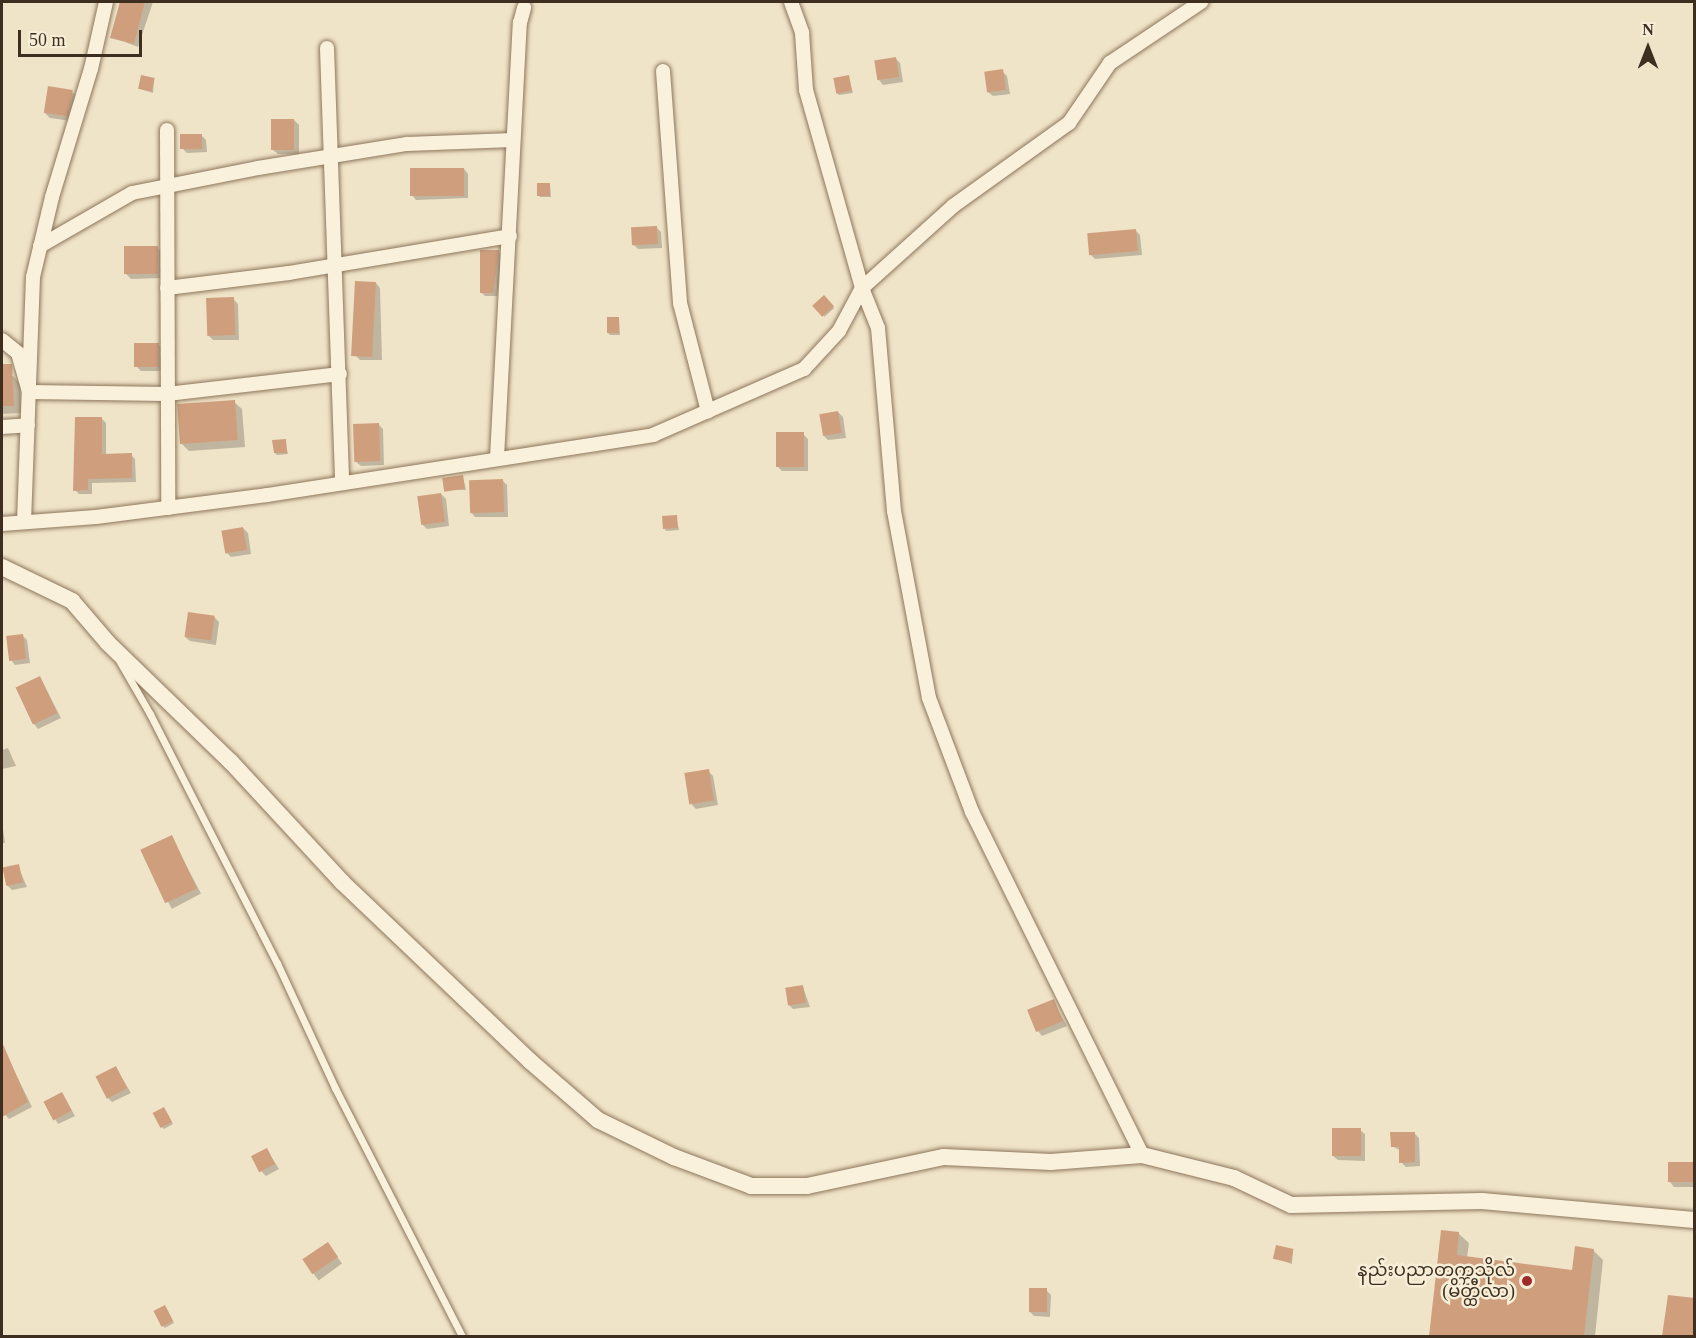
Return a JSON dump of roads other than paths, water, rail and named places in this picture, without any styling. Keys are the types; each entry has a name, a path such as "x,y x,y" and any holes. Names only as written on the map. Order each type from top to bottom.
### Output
{"street":[{"path":"24,522 33,277 91,69 106,2"},
{"path":"791,2 802,33 806,90 862,288 878,328 894,511 929,698 972,812 1142,1155"},
{"path":"2,524 168,508 653,435 804,369 839,331 862,288 953,206 1069,123 1110,63 1201,2"},
{"path":"497,458 520,23 524,8"},
{"path":"327,48 342,483"},
{"path":"663,71 680,303 708,411"},
{"path":"167,130 168,508"},
{"path":"40,246 132,193 258,168 331,159 407,144 513,140"},
{"path":"167,288 467,246 510,236"},
{"path":"2,340 18,353 29,392"},
{"path":"29,392 167,394 340,374"},
{"path":"2,428 28,425"},
{"path":"2,567 72,602 108,643 231,762 342,882 598,1120 674,1157 751,1186 807,1186 944,1157 1051,1162 1142,1155 1234,1178 1291,1205 1482,1201 1695,1220"}],"lane":[{"path":"108,643 150,714 277,963 335,1088 462,1336"}],"place":[{"name":"နည်းပညာတက္ကသိုလ် (မိတ္ထီလာ)","path":"1527,1281"}]}
